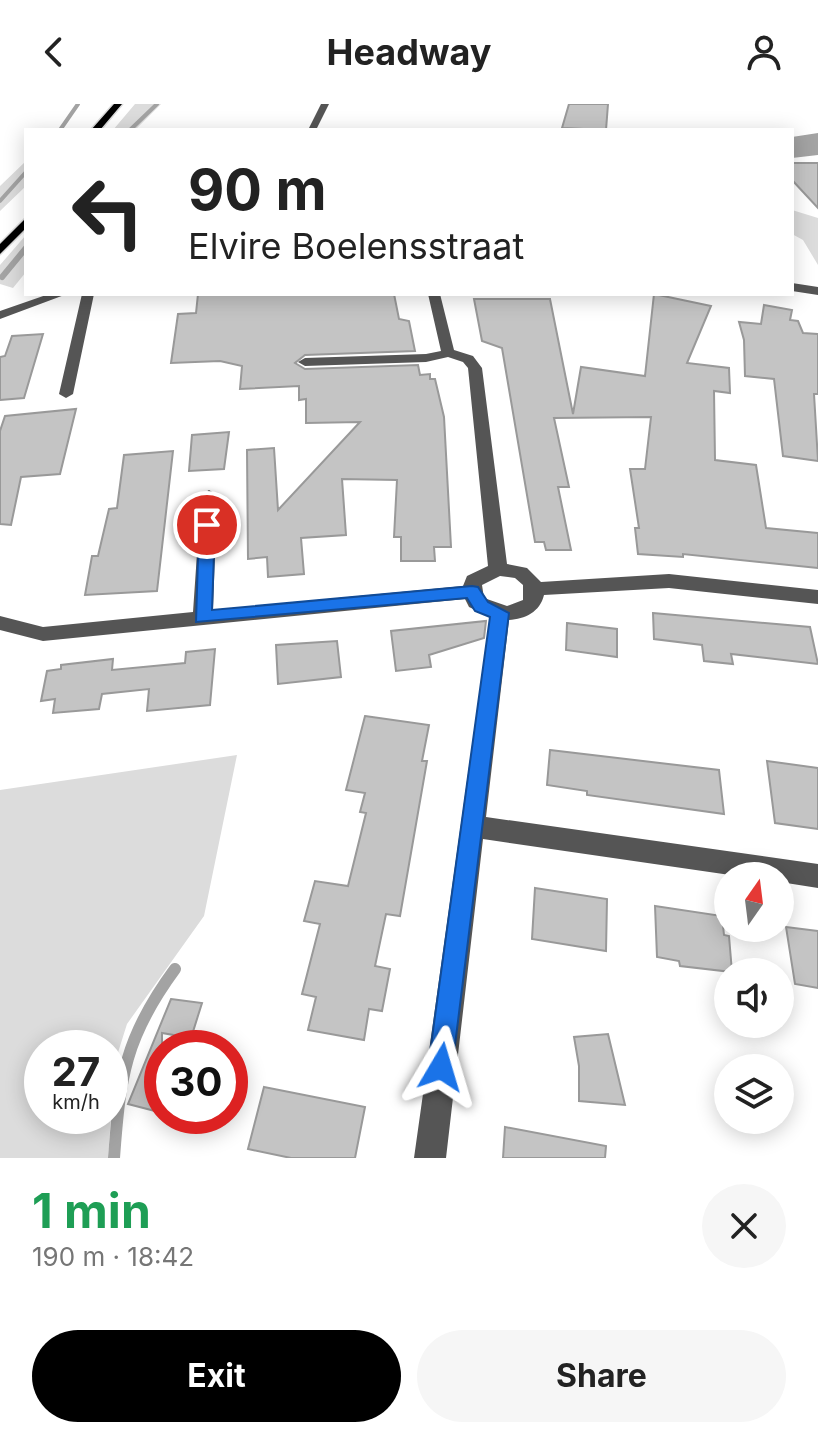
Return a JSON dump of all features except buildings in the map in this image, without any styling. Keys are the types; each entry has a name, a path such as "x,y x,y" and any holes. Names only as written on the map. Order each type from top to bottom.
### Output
{"main road":[{"path":"97,128 118,104"},
{"path":"0,232 22,217"},
{"path":"0,251 22,217"}],"street":[{"path":"313,128 325,104"},
{"path":"794,287 818,291"},
{"path":"0,304 28,296"},
{"path":"0,315 55,296"},
{"path":"66,394 88,296"},
{"path":"434,296 448,353"},
{"path":"305,362 426,358 448,353 468,359 475,368 498,569"},
{"path":"203,617 209,495"},
{"path":"498,569 525,576 535,589 535,598 529,607 511,614 482,607 472,592 474,581 480,575 498,569"},
{"path":"535,589 669,581 818,597"},
{"path":"0,623 43,634 472,592"},
{"path":"430,1158 500,613"},
{"path":"471,826 818,876"}],"shaded area":[{"path":"135,104 161,104 137,128 115,128"},
{"path":"818,133 818,155 794,158 794,137"},
{"path":"24,163 24,188 0,211 0,186"},
{"path":"794,211 818,218 818,265 803,240 794,235"},
{"path":"24,237 24,274 13,288 0,284 0,265"},
{"path":"237,755 204,916 125,1030 24,1030 24,1134 110,1134 108,1158 0,1158 0,790"}],"waterway":[{"path":"61,128 78,104"},
{"path":"132,128 157,104"},
{"path":"0,201 24,174"},
{"path":"2,277 24,250"},
{"path":"114,1158 119,1103 128,1058 145,1016 175,969"}],"route":[{"path":"207,525 203,617 472,592 482,607 500,613 441,1067"}]}
